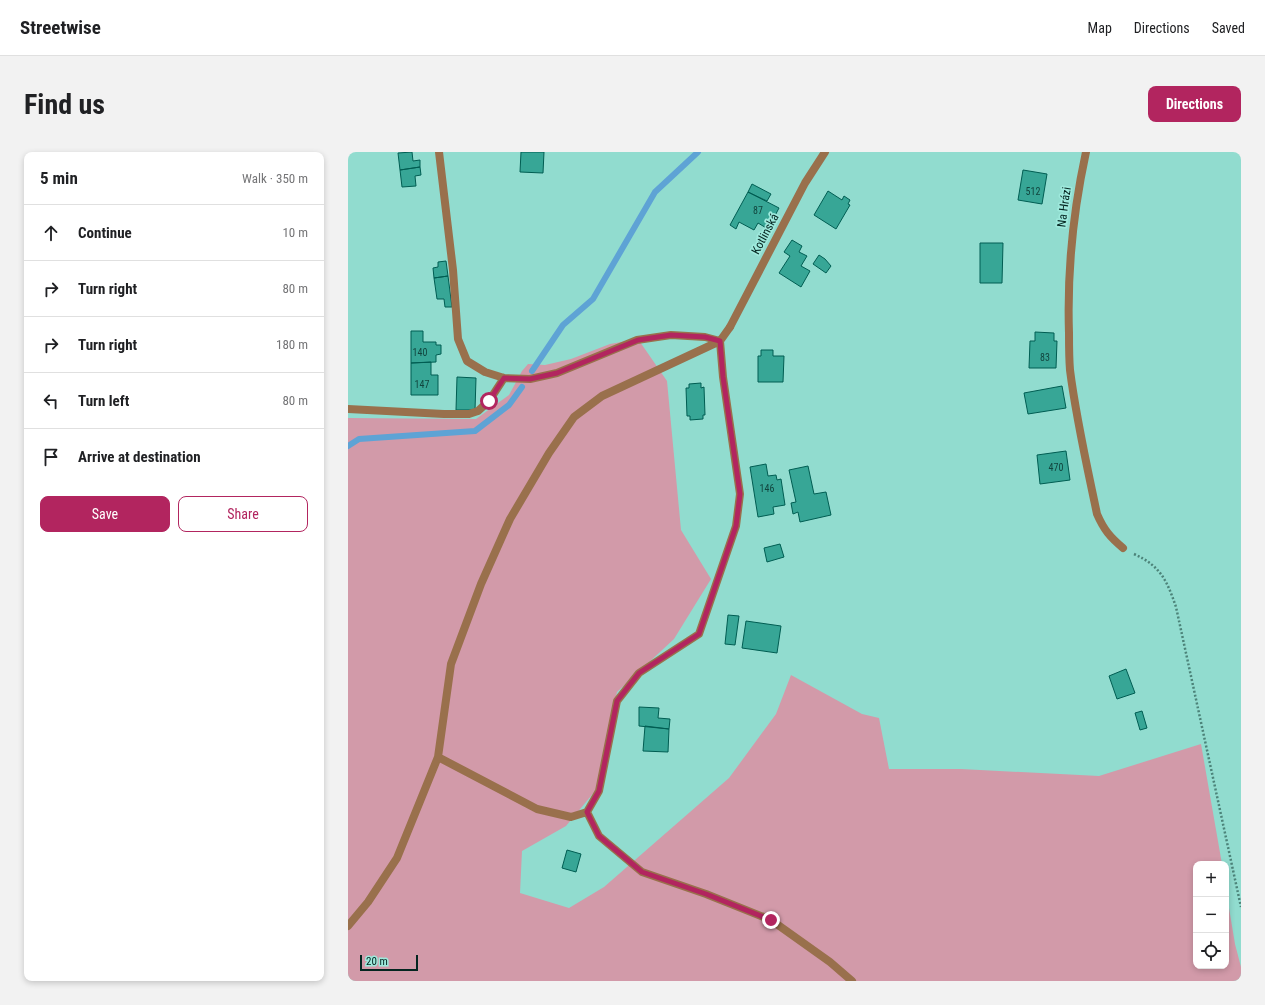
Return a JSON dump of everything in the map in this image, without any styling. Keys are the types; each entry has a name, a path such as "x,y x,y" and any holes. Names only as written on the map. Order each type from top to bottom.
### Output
{"street":[{"path":"438,152 453,270 458,339 467,361 485,372 504,378 530,379 557,373 638,340 671,335 705,337 720,341"},
{"name":"Kotlinská","path":"720,341 730,328 805,183 825,152"},
{"name":"Na Hrázi","path":"1086,152 1073,221 1069,267 1068,307 1070,369 1097,514 1103,528 1110,537 1123,548"},
{"path":"348,926 368,902 397,858 438,757 451,664 481,584 510,519 549,453 574,417 602,396 720,341"},
{"path":"438,757 537,810 571,817 587,812 599,791 617,701 639,673 699,634 736,526 740,494 723,377 720,341"},
{"path":"348,409 469,414 478,411 489,401 504,378"},
{"path":"587,812 599,836 642,872 706,894 771,920 830,962 852,981"}],"path":[{"path":"1123,548 1146,559 1157,569 1168,584 1176,607 1241,907"}],"shaded area":[{"path":"638,339 667,381 681,530 711,579 674,639 617,692 596,790 566,826 522,851 520,893 569,908 604,887 729,778 776,714 791,675 862,714 879,718 889,769 961,769 1099,776 1201,744 1221,861 1193,861 1193,969 1229,969 1229,908 1235,944 1241,967 1241,981 348,981 348,418 476,419 509,395 522,371 528,364 545,365 571,359 610,344"}],"building":[{"path":"412,152 413,161 420,160 420,167 400,170 398,153"},
{"path":"521,152 544,152 543,173 520,172"},
{"path":"420,167 421,175 415,176 416,186 402,187 400,170"},
{"path":"1023,170 1047,174 1042,204 1018,200"},
{"path":"752,184 771,194 767,201 748,192"},
{"path":"828,191 842,200 844,196 850,200 848,204 850,205 836,229 814,215"},
{"path":"748,192 779,208 768,229 758,223 754,230 739,222 736,229 730,225"},
{"path":"792,240 802,246 799,252 807,256 801,266 810,271 801,287 779,273 790,256 784,252"},
{"path":"980,243 1003,243 1002,283 980,283"},
{"path":"819,255 831,266 826,273 813,264"},
{"path":"446,261 448,276 434,278 433,268 438,267 438,262"},
{"path":"448,276 452,307 445,307 444,299 437,299 434,278"},
{"path":"411,331 423,331 423,342 436,342 436,345 441,345 441,354 436,355 436,362 411,363"},
{"path":"1035,332 1054,333 1054,341 1057,341 1056,368 1029,368 1030,341 1035,341"},
{"path":"761,350 773,350 773,356 784,356 783,382 758,382 758,356 761,356"},
{"path":"431,362 431,375 438,375 438,395 411,395 411,363"},
{"path":"457,377 476,378 475,410 456,410"},
{"path":"701,383 701,388 704,387 705,415 703,415 703,419 690,420 690,416 687,416 686,388 689,388 689,384"},
{"path":"1062,386 1066,408 1028,414 1024,393"},
{"path":"1066,451 1070,480 1040,484 1037,455"},
{"path":"766,464 768,476 776,475 777,480 781,479 785,505 773,507 774,514 758,517 750,467"},
{"path":"808,466 814,494 826,492 831,515 800,522 798,512 793,514 791,503 796,502 789,470"},
{"path":"780,544 784,557 767,562 764,548"},
{"path":"728,615 739,616 735,645 725,644"},
{"path":"746,621 781,626 777,653 742,648"},
{"path":"1126,669 1135,693 1117,699 1109,676"},
{"path":"639,707 659,708 658,718 670,719 669,729 639,726"},
{"path":"1142,711 1147,728 1140,730 1135,713"},
{"path":"645,726 669,729 668,752 643,751"},
{"path":"567,850 581,854 576,872 562,868"}],"waterway":[{"path":"532,371 563,325 593,299 655,192 698,152"},
{"path":"348,446 359,439 475,431 509,405 522,387"}],"route":[{"path":"489,401 504,378 530,379 557,373 638,340 671,335 705,337 720,341 723,377 740,494 736,526 699,634 639,673 617,701 599,791 587,812 599,836 642,872 706,894 771,920"}]}
